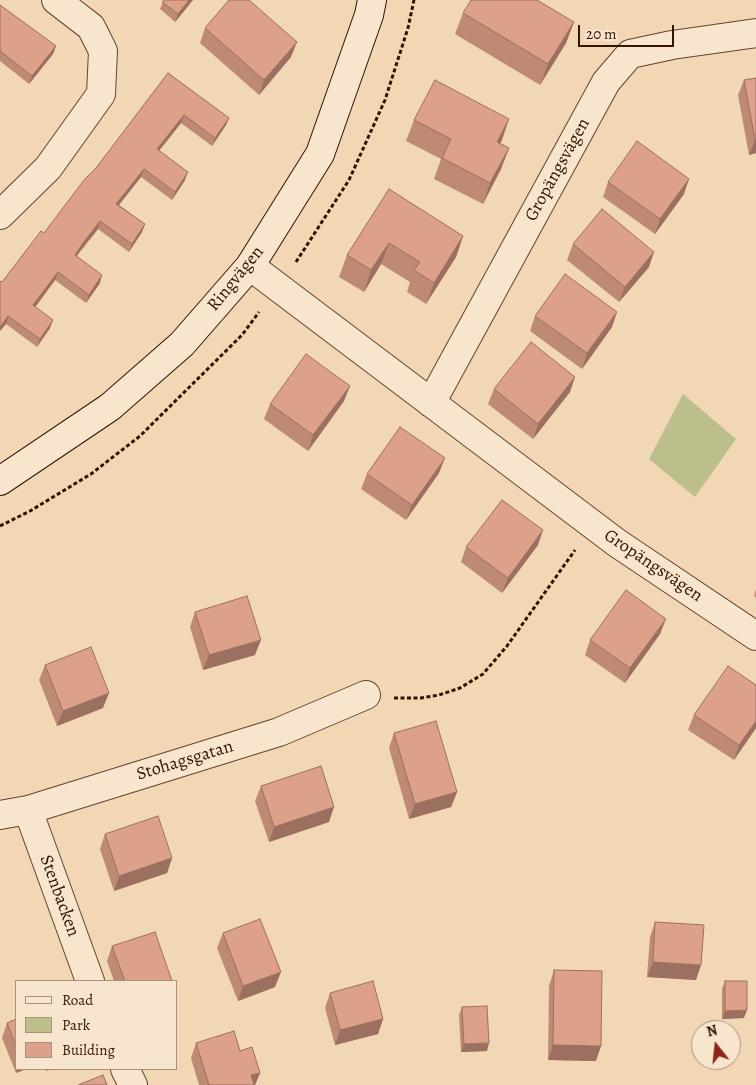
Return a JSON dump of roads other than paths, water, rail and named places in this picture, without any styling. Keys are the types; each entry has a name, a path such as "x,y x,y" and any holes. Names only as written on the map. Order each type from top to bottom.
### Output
{"street":[{"path":"0,215 48,168 101,94 103,51 91,27 56,0"},
{"name":"Ringvägen","path":"0,481 110,407 182,344 250,266 320,154 370,15 372,0"},
{"name":"Gropängsvägen","path":"431,403 606,82 630,54 672,45 756,33"},
{"name":"Gropängsvägen","path":"250,266 594,525 756,636"},
{"name":"Stohagsgatan","path":"0,815 28,810 279,732 366,696"},
{"name":"Stenbacken","path":"28,810 90,980"},
{"path":"126,1070 132,1085"}]}
